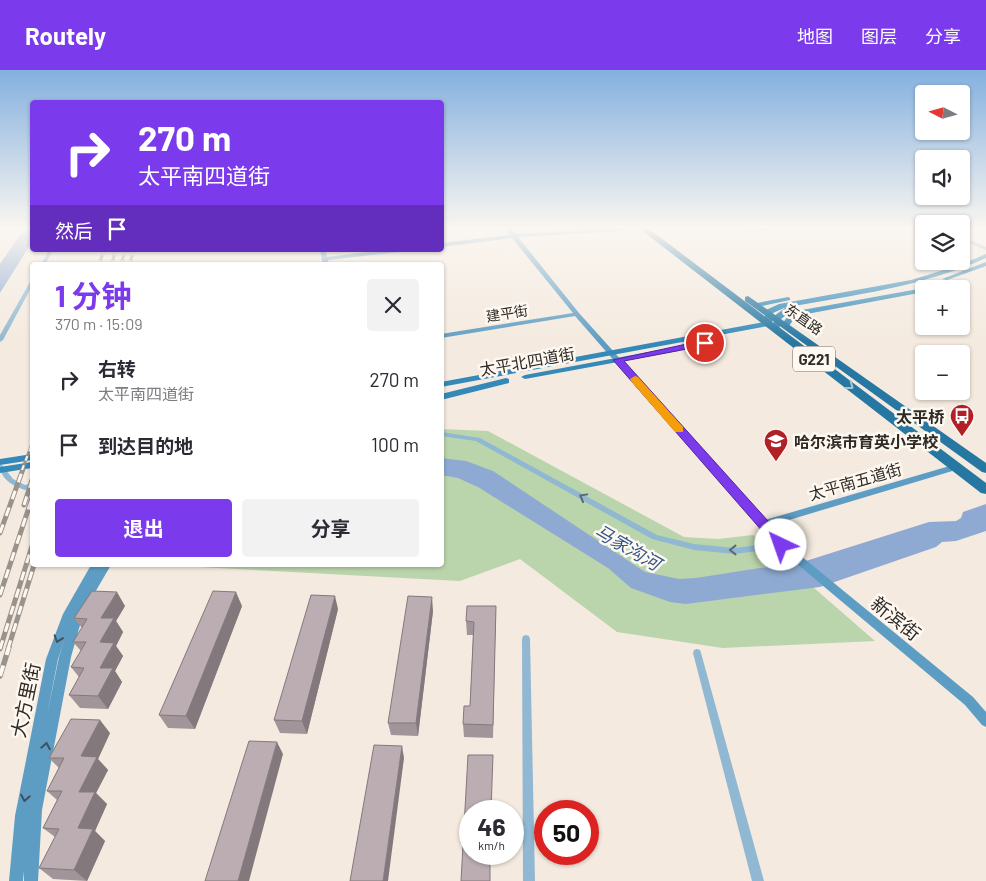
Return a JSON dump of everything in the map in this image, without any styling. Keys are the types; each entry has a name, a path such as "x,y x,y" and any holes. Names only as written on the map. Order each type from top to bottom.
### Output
{"highway":[{"name":"东直路","path":"697,267 772,321 986,489"},
{"name":"东直路","path":"704,267 757,305 772,321 786,324 986,469"}],"main road":[{"name":"新滨街","path":"539,267 576,314 781,545 969,701 986,721"},
{"path":"772,321 785,308 915,280 956,267"},
{"path":"785,308 925,284 960,275 979,267"},
{"path":"757,305 910,276 929,270"},
{"path":"962,280 986,270"},
{"path":"786,324 794,314 915,292"},
{"name":"建平街","path":"444,336 576,314"},
{"name":"太平北四道街","path":"444,391 463,385 615,357 772,321"},
{"path":"444,379 507,377"},
{"path":"444,396 507,377"},
{"name":"太平北四道街","path":"444,385 463,385"},
{"path":"0,462 30,456"},
{"path":"0,469 30,465"},
{"name":"太平南五道街","path":"763,524 956,467"},
{"name":"大方里街","path":"16,881 22,816 52,659 68,614 95,567"},
{"name":"大方里街","path":"32,881 35,810 65,657 80,610 105,567"}],"street":[{"path":"0,340 30,287"},
{"path":"444,434 478,439 655,537 694,547 734,551 781,545"},
{"path":"0,469 25,488 30,487"},
{"path":"526,639 529,881"},
{"path":"697,653 758,881"}],"green space":[{"path":"444,429 488,431 684,537 718,539 753,535 875,641 723,648 617,632 520,559 460,581 198,567 444,567"}],"water":[{"path":"0,267 16,267 0,293"},
{"path":"444,458 466,461 493,471 645,572 679,579 760,568 790,566 929,522 956,521 961,518 963,512 986,504 986,531 956,541 942,542 936,547 820,587 686,604 670,602 631,588 608,568 478,487 458,478 444,476"}],"pier":[{"path":"30,498 30,516 26,529 9,532 21,500"},
{"path":"16,501 4,533 0,533 0,521 7,503"}],"building":[{"path":"92,591 117,592 101,618 114,618 100,642 114,643 100,668 113,668 98,696 69,695 84,668 71,667 86,642 73,642 87,619 74,618"},
{"path":"213,591 236,592 186,716 159,715"},
{"path":"311,595 335,596 302,721 274,720"},
{"path":"408,596 432,597 416,723 388,723"},
{"path":"467,606 496,606 493,725 463,724 464,706 470,706 474,622 466,621"},
{"path":"71,719 100,720 81,756 97,757 79,792 95,792 78,828 93,829 74,870 39,868 59,829 43,828 62,791 47,791 64,758 49,758"},
{"path":"249,741 277,742 238,881 205,881"},
{"path":"374,745 402,746 383,881 350,881"},
{"path":"468,755 493,755 491,800 466,800"},
{"path":"462,865 490,865 490,881 461,881"}],"railway":[{"path":"22,470 30,449"},
{"path":"0,533 23,469"},
{"path":"24,505 30,486"},
{"path":"0,595 30,504"},
{"path":"0,649 30,552"},
{"path":"8,649 33,567"},
{"path":"0,676 9,647"}],"slow traffic":[{"path":"635,379 679,429"}],"place":[{"name":"太平桥","path":"962,437"},
{"name":"哈尔滨市育英小学校","path":"776,462"}],"route":[{"path":"705,343 617,360 781,545"}],"water label":[{"name":"马家沟河","path":"628,547"}]}
